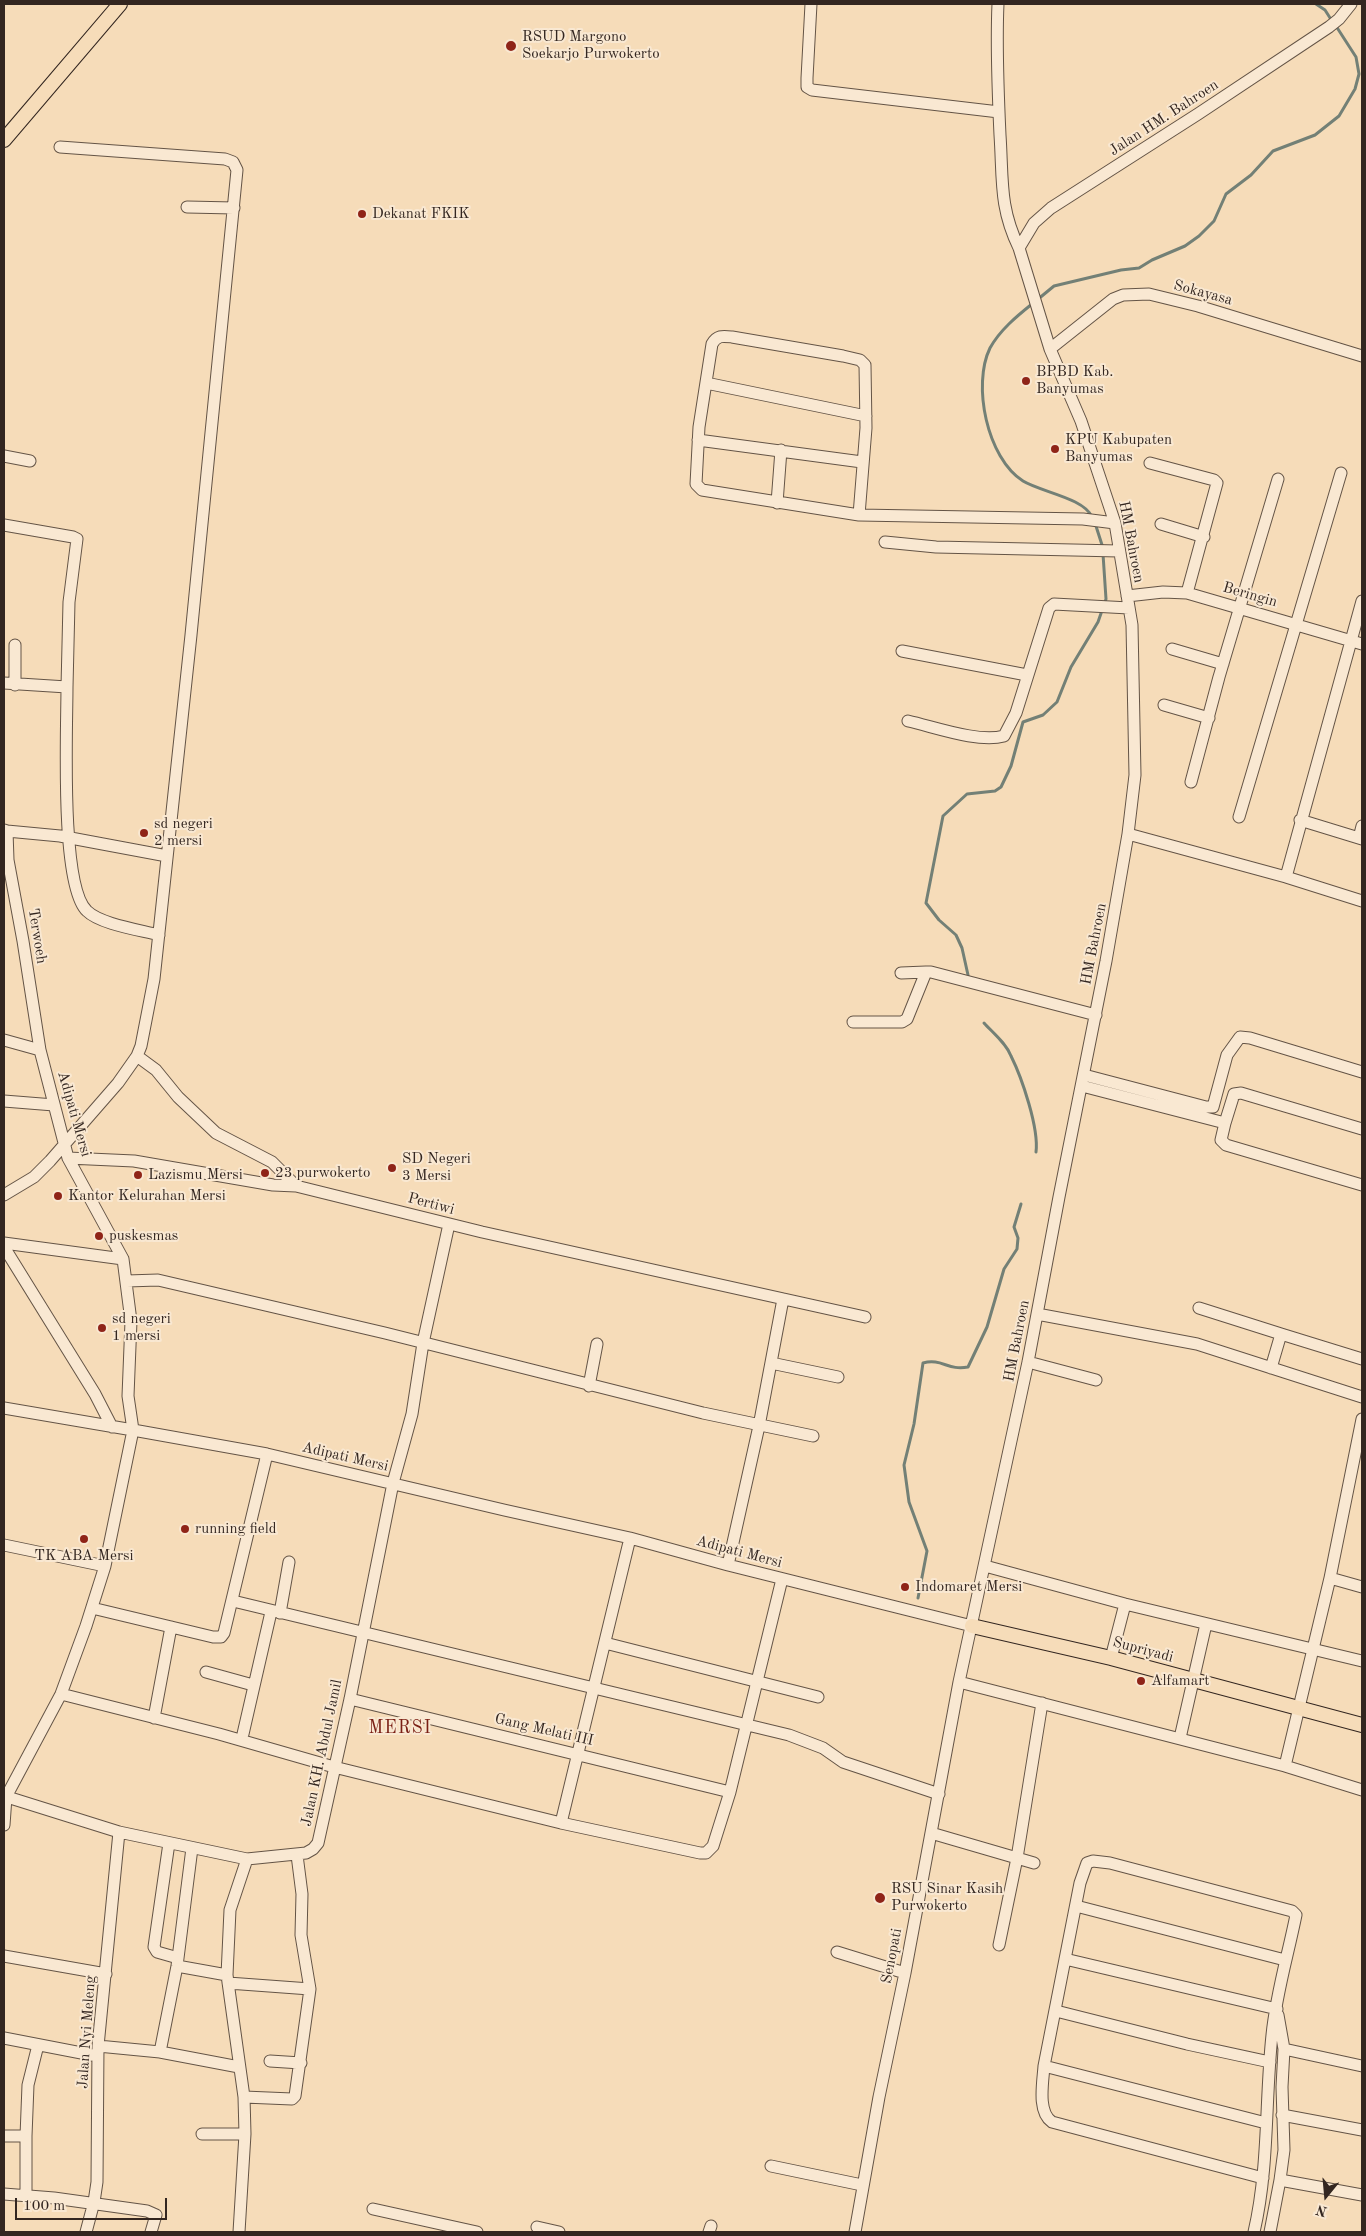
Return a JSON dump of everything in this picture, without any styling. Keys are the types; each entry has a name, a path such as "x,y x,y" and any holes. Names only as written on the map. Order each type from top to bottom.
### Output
{"main road":[{"path":"4,140 120,4"},
{"name":"Supriyadi","path":"972,1626 1111,1658 1362,1725"}],"street":[{"path":"811,4 807,78 808,86 812,90 999,112"},
{"path":"998,4 1002,198 1009,227 1020,248"},
{"name":"Jalan HM. Bahroen","path":"1020,248 1034,223 1051,208 1198,114 1328,27 1339,19 1351,4"},
{"path":"4,1195 34,1177 94,1113 137,1056 141,1046 154,979 159,935 237,170 230,161 60,147"},
{"path":"187,207 234,208"},
{"name":"HM Bahroen","path":"972,1626 1028,1362 1096,1015 1128,834 1135,775 1133,639 1124,604 1110,523 1080,421 1038,315 1020,248"},
{"name":"Sokayasa","path":"1050,349 1112,299 1123,294 1150,294 1207,309 1362,356"},
{"path":"859,515 866,416 865,364 860,360 843,356 722,336 715,338 712,344 698,440 696,484 702,490 859,515 1083,519 1110,523"},
{"path":"706,383 866,416"},
{"path":"698,440 862,462"},
{"path":"777,503 781,450"},
{"path":"4,456 30,461"},
{"path":"1150,463 1216,482 1204,537 1187,594"},
{"path":"1240,817 1341,473"},
{"path":"1191,782 1223,664 1278,479"},
{"path":"1161,524 1204,537"},
{"path":"4,525 73,537 77,540 69,602 64,837 72,875 85,909 102,920 159,935"},
{"path":"884,542 936,547 1114,551"},
{"name":"Beringin","path":"1028,675 1049,608 1054,604 1124,604 1163,592 1187,594 1356,642"},
{"path":"1286,877 1300,820 1356,642 1362,601"},
{"path":"14,645 10,684 67,687"},
{"path":"1172,649 1223,664"},
{"path":"902,651 1028,675 1016,713 1004,736 995,738 978,737 908,721"},
{"path":"1164,705 1209,718"},
{"path":"1300,820 1360,838 1362,826"},
{"path":"6,830 64,837 167,856"},
{"name":"Terwoeh","path":"6,830 8,860 40,1050"},
{"path":"1128,834 1286,877 1362,901"},
{"path":"853,1022 902,1022 907,1020 926,972"},
{"path":"901,973 940,973 1096,1015"},
{"path":"1083,1080 1206,1107 1213,1106 1227,1055 1240,1037 1250,1038 1362,1072"},
{"path":"4,1040 40,1050"},
{"name":"Adipati Mersi","path":"40,1050 64,1143 74,1158 123,1259 136,1280 131,1321 128,1396 136,1431 267,1454 630,1538 782,1579 972,1626"},
{"path":"137,1056 156,1070 178,1096 216,1133 272,1162 296,1186"},
{"path":"1083,1080 1225,1123"},
{"path":"1362,1130 1238,1093 1234,1094 1221,1140 1226,1145 1362,1185"},
{"path":"4,1101 54,1105"},
{"name":"Pertiwi","path":"74,1158 134,1162 273,1185 296,1186 449,1224 865,1317"},
{"name":"Jalan KH. Abdul Jamil","path":"10,1798 119,1832 247,1859 297,1855 314,1849 318,1843 350,1699 393,1483 412,1414 423,1343 449,1224"},
{"path":"4,1243 123,1259"},
{"path":"4,1247 95,1394 112,1427"},
{"path":"136,1280 385,1333 589,1386 760,1426 812,1436"},
{"path":"728,1565 760,1426 783,1299"},
{"path":"1199,1308 1362,1359"},
{"path":"1037,1314 1197,1344 1362,1397"},
{"path":"1271,1368 1281,1334"},
{"path":"589,1386 597,1344"},
{"path":"1028,1362 1096,1380"},
{"path":"771,1363 838,1378"},
{"path":"4,1408 136,1431 105,1566 98,1609 64,1694 10,1798 4,1825"},
{"path":"1285,1766 1330,1578 1362,1419"},
{"path":"98,1609 213,1638 221,1637 224,1633 233,1601 267,1454"},
{"path":"562,1823 630,1538"},
{"path":"4,1545 105,1566"},
{"path":"243,1734 253,1685 276,1612 289,1562"},
{"path":"985,1566 1125,1604 1362,1661"},
{"path":"1330,1578 1362,1587"},
{"path":"64,1694 219,1734 334,1767 562,1823 706,1853 713,1846 730,1792 759,1682 782,1579"},
{"path":"233,1601 748,1725 815,1744 843,1762 939,1794"},
{"path":"1111,1658 1125,1604"},
{"path":"1180,1738 1206,1624"},
{"name":"Senopati","path":"855,2232 862,2185 905,1973 959,1682 972,1626"},
{"path":"154,1718 171,1627"},
{"path":"605,1643 818,1697"},
{"path":"206,1672 253,1685"},
{"path":"959,1682 1285,1766 1362,1790"},
{"name":"Gang Melati III","path":"350,1699 730,1792"},
{"path":"999,1944 1017,1858 1042,1703"},
{"name":"Jalan Nyi Meleng","path":"86,2232 94,2202 98,2164 98,2051 119,1832"},
{"path":"931,1833 1034,1863"},
{"path":"169,1843 154,1947 157,1952 178,1962 228,1979 310,1989"},
{"path":"160,2052 178,1962 192,1848"},
{"path":"244,2097 294,2098 301,2063 310,1989 301,1935 302,1894 297,1855"},
{"path":"239,2232 245,2134 244,2097 228,1979 230,1910 247,1859"},
{"path":"1254,2232 1263,2178 1268,2085 1277,2009 1285,1960 1296,1916 1292,1911 1110,1864 1093,1862 1085,1866 1044,2066 1044,2111 1052,2122 1263,2178"},
{"path":"1076,1906 1285,1960"},
{"path":"837,1952 905,1973"},
{"path":"4,1956 106,1974"},
{"path":"1065,1959 1277,2009"},
{"path":"1270,2232 1274,2218 1284,2150 1282,2087 1284,2050 1277,2009"},
{"path":"1056,2011 1186,2044 1270,2062"},
{"path":"4,2038 38,2045 98,2051 160,2052 239,2067"},
{"path":"26,2196 28,2085 38,2045"},
{"path":"1284,2050 1362,2066"},
{"path":"270,2061 301,2063"},
{"path":"1044,2066 1266,2123"},
{"path":"1268,2085 1282,2087"},
{"path":"1282,2115 1362,2130"},
{"path":"202,2134 245,2134"},
{"path":"4,2136 26,2136"},
{"path":"1264,2148 1284,2150"},
{"path":"771,2166 862,2185"},
{"path":"1280,2180 1362,2195"},
{"path":"4,2194 94,2202 154,2213 155,2218 151,2232"},
{"path":"372,2209 476,2232"},
{"path":"1258,2214 1274,2218"},
{"path":"537,2227 559,2232"}],"waterway":[{"path":"1316,4 1325,10 1332,21"},
{"path":"1037,300 1054,286 1121,270 1139,268 1152,260 1185,246 1199,236 1214,221 1226,194 1251,175 1273,151 1315,135 1339,116 1355,89 1359,74 1356,57 1336,26"},
{"path":"1032,304 1004,329 990,348 982,381 986,420 1000,456 1023,481 1071,500 1087,510 1092,517"},
{"path":"1095,523 1103,548"},
{"path":"968,975 962,948 956,935 939,920 926,903 943,816 967,794 995,791 1001,787 1011,766 1023,722 1043,715 1057,702 1071,667 1098,622 1106,599 1103,554"},
{"path":"984,1023 1009,1051 1015,1065 1025,1090 1032,1117 1035,1130 1036,1152"},
{"path":"918,1598 927,1551 909,1502 904,1465 914,1424 923,1363 935,1362 961,1368 968,1367 987,1327 1004,1269 1017,1249 1018,1238 1014,1227 1021,1204"}],"place":[{"name":"RSUD Margono Soekarjo Purwokerto","path":"511,46"},
{"name":"Dekanat FKIK","path":"362,214"},
{"name":"BPBD Kab. Banyumas","path":"1026,381"},
{"name":"KPU Kabupaten Banyumas","path":"1055,449"},
{"name":"sd negeri 2 mersi","path":"144,833"},
{"name":"SD Negeri 3 Mersi","path":"392,1168"},
{"name":"23 purwokerto","path":"265,1173"},
{"name":"Lazismu Mersi","path":"138,1175"},
{"name":"Kantor Kelurahan Mersi","path":"58,1196"},
{"name":"puskesmas","path":"99,1236"},
{"name":"sd negeri 1 mersi","path":"102,1328"},
{"name":"running field","path":"185,1529"},
{"name":"TK ABA Mersi","path":"84,1539"},
{"name":"Indomaret Mersi","path":"905,1587"},
{"name":"Alfamart","path":"1141,1681"},
{"name":"RSU Sinar Kasih Purwokerto","path":"880,1898"}],"district":[{"name":"MERSI","path":"400,1728"}]}
